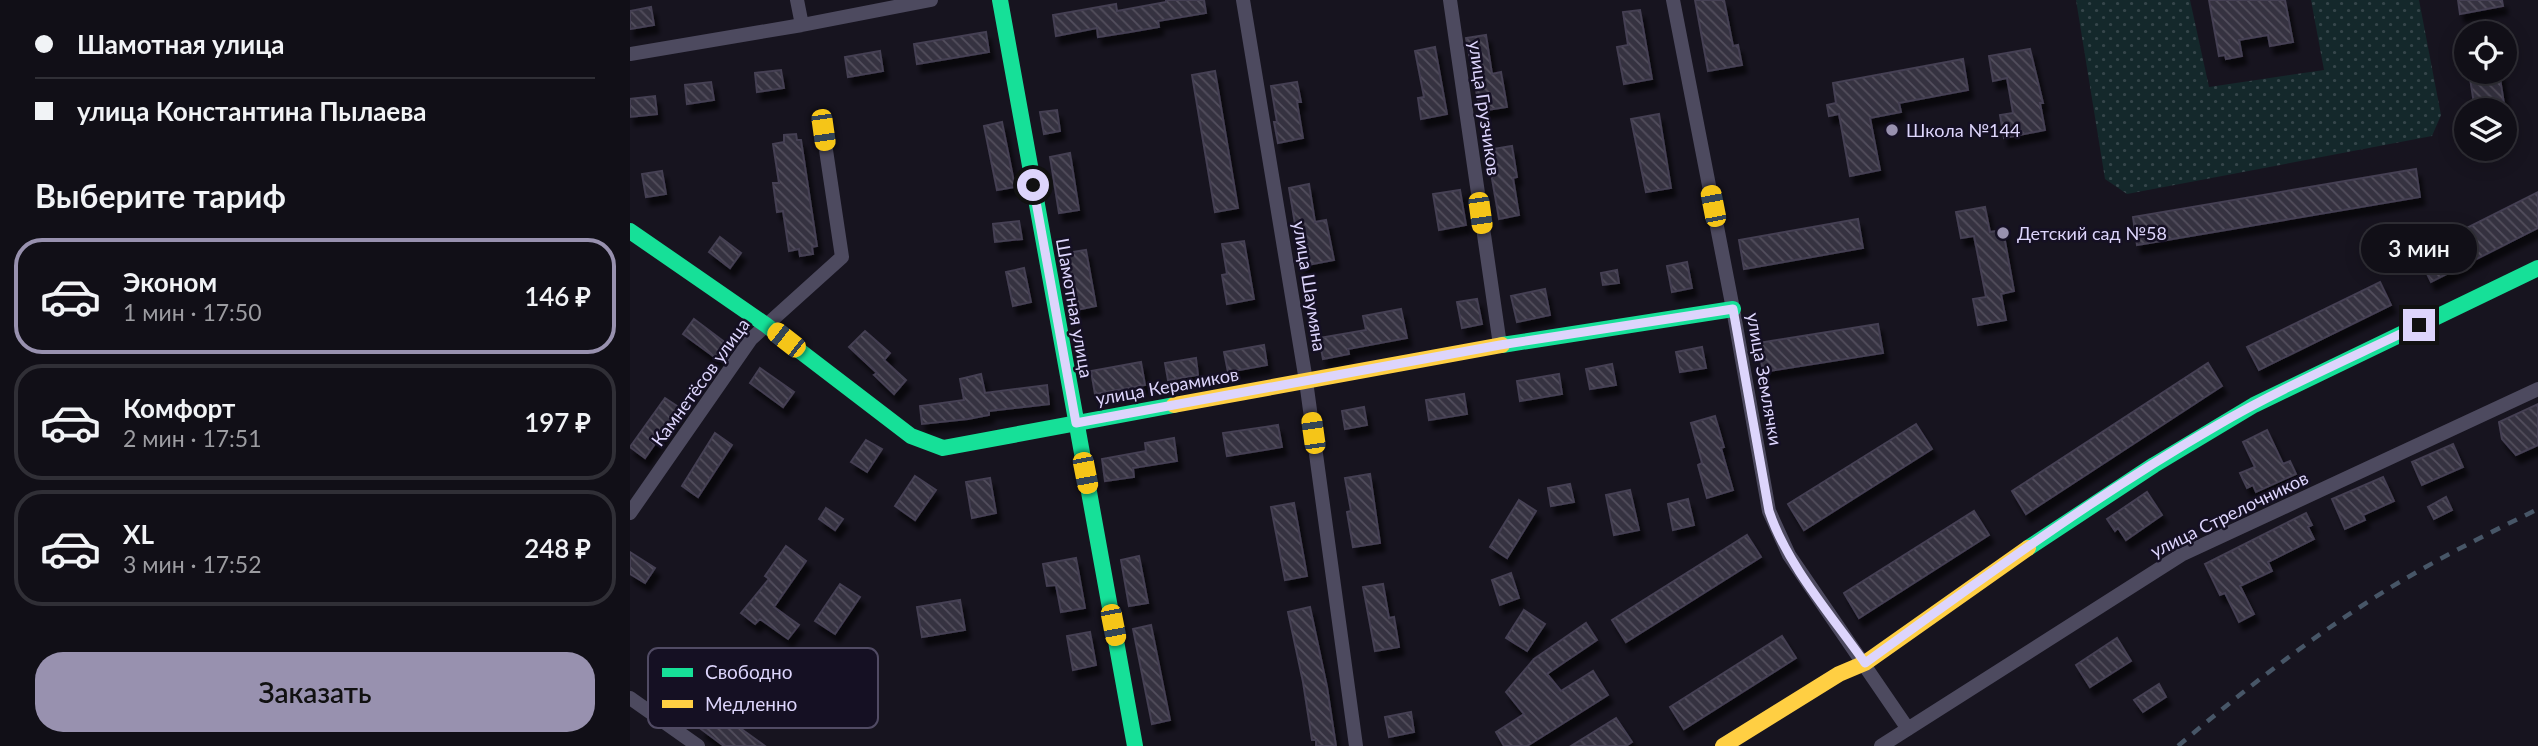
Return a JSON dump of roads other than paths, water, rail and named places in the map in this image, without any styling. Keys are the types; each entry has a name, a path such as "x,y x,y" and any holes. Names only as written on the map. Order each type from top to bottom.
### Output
{"street":[{"path":"797,0 802,25"},
{"path":"630,54 931,0"},
{"name":"Шамотная улица","path":"1000,0 1135,746"},
{"name":"улица Шаумяна","path":"1243,0 1306,381 1356,746"},
{"name":"улица Грузчиков","path":"1450,0 1500,345"},
{"name":"улица Землячки","path":"1672,0 1733,309 1769,511 1789,555 1908,729"},
{"name":"Камнетёсов улица","path":"630,513 751,339 842,257 823,130"},
{"name":"улица Керамиков","path":"630,231 766,324 911,436 943,448 1500,345 1733,309"},
{"path":"1723,746 1839,674 1865,663 2014,555 2214,427 2253,405 2538,268"},
{"name":"улица Стрелочников","path":"1881,746 2181,555 2538,389"},
{"path":"630,698 648,711"},
{"path":"672,728 698,746"}],"railway":[{"path":"2178,746 2267,674 2360,607 2425,567 2538,509"}],"place":[{"name":"Школа №144","path":"1892,130"},
{"name":"Детский сад №58","path":"2003,233"}]}
